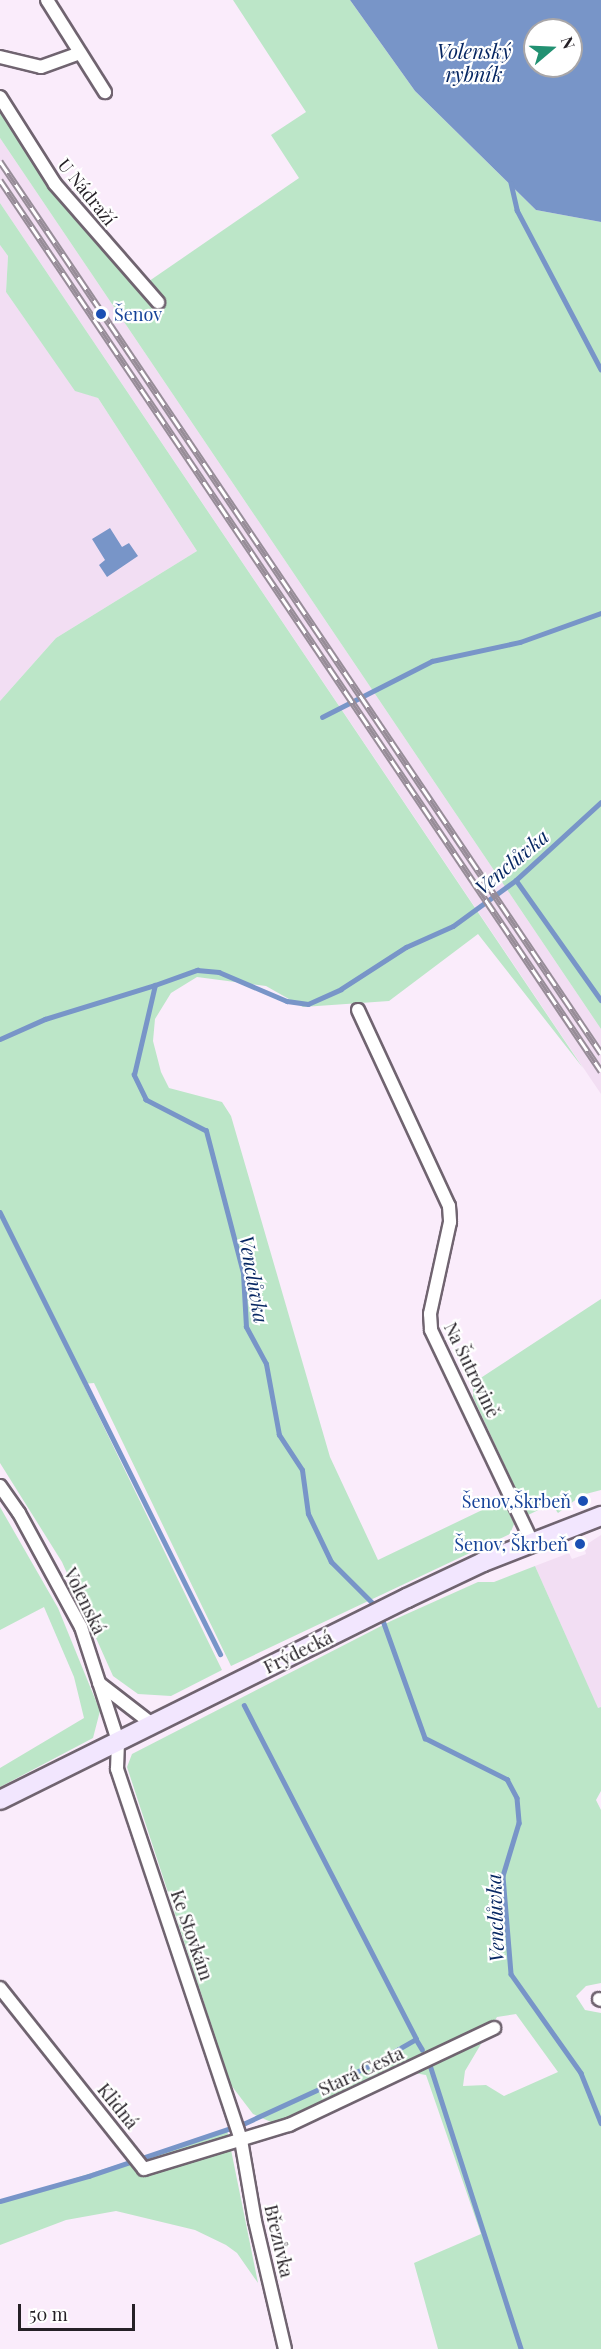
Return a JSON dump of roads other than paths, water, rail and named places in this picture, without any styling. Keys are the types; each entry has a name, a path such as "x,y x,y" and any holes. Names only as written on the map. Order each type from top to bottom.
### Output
{"main road":[{"name":"Frýdecká","path":"0,1800 407,1598 532,1542 601,1516"}],"street":[{"path":"47,0 105,92"},
{"path":"0,57 41,67 80,53"},
{"name":"U Nádraží","path":"0,97 55,184 158,302"},
{"name":"Na Šutrovině","path":"358,1010 449,1206 450,1222 430,1314 431,1330 532,1542"},
{"name":"Volenská","path":"0,1486 19,1513 81,1626 118,1741"},
{"path":"99,1683 152,1724"},
{"name":"Ke Stovkám","path":"118,1741 117,1769 241,2140"},
{"name":"Klidná","path":"0,1988 144,2169 241,2140"},
{"name":"Stará Cesta","path":"241,2140 289,2125 494,2028"},
{"name":"Březůvka","path":"241,2140 255,2221 285,2349"}],"water":[{"name":"Volenský rybník","path":"350,0 601,0 601,222 536,210 415,91"},
{"path":"110,528 122,547 129,543 138,556 107,577 99,565 105,560 92,539"}],"waterway":[{"path":"511,183 517,210 601,369"},
{"path":"322,717 432,661 520,642 601,613"},
{"name":"Venclůvka","path":"377,1608 331,1562 308,1514 302,1470 279,1435 266,1364 246,1327 243,1273 206,1131 146,1100 134,1075 155,985 197,970 219,972 287,1001 308,1004 341,989 406,947 453,926 516,880 601,802"},
{"path":"516,880 601,1000"},
{"path":"0,1039 45,1019 155,985"},
{"path":"0,1212 220,1654"},
{"name":"Venclůvka","path":"381,1615 425,1738 507,1779 517,1798 519,1823 503,1876 511,1974 581,2073 601,2123"},
{"path":"0,2201 89,2176 243,2124 369,2066 416,2039 244,1706"},
{"path":"416,2039 422,2049"},
{"path":"430,2065 521,2349"}],"railway":[{"path":"0,161 601,1053"},
{"path":"0,180 601,1071"}],"place":[{"name":"Šenov","path":"101,314"},
{"name":"Šenov,Škrbeň","path":"583,1501"},
{"name":"Šenov, Škrbeň","path":"580,1544"}]}
